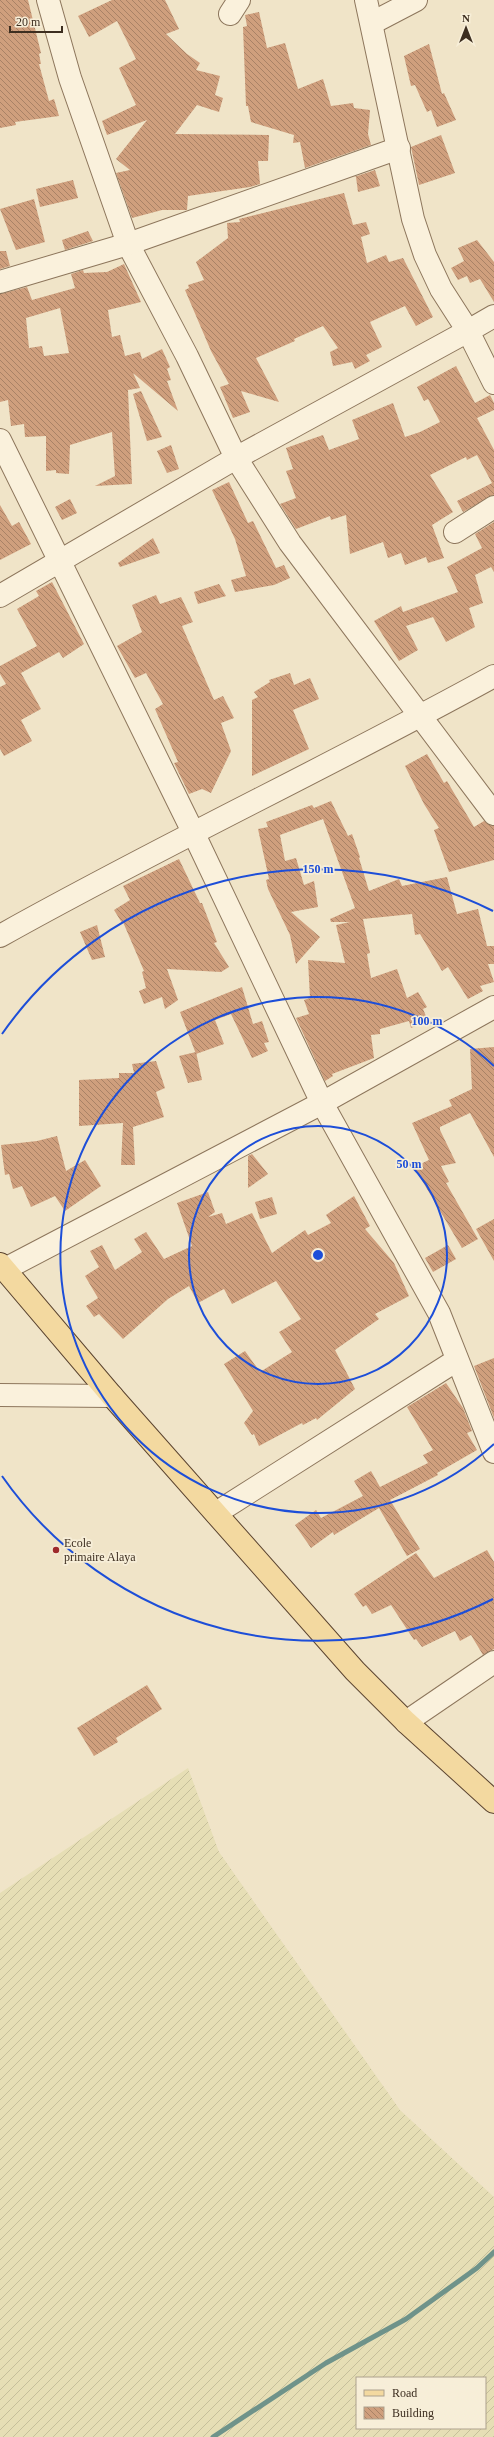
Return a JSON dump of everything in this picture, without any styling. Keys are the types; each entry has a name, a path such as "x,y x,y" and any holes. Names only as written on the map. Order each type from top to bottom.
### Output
{"main road":[{"path":"2,1266 112,1396 355,1670 406,1722 494,1802"}],"street":[{"path":"48,0 70,78 128,244 187,356 236,458 294,549 494,814"},
{"path":"366,0 399,148 412,219 425,255 441,289 468,331 494,384"},
{"path":"372,23 416,0"},
{"path":"0,282 128,244 399,148"},
{"path":"0,596 236,458 494,316"},
{"path":"0,440 193,832 322,1103 439,1313 494,1452"},
{"path":"455,532 494,507"},
{"path":"0,936 193,832 420,717 494,676"},
{"path":"2,1266 322,1103 494,1007"},
{"path":"216,1513 457,1360"},
{"path":"0,1395 112,1396"},
{"path":"406,1722 494,1662"}],"shaded area":[{"path":"188,1768 219,1852 400,2110 494,2197 494,2437 0,2437 0,1893"}],"building":[{"path":"0,0 28,0 41,53 39,54 41,64 39,64 49,101 54,99 59,116 15,122 16,125 0,128"},
{"path":"112,0 165,0 179,29 166,34 187,54 200,63 196,70 220,76 215,95 223,98 219,112 197,105 175,134 269,135 268,161 258,161 260,184 250,187 188,196 187,210 162,210 132,218 116,173 130,170 116,159 147,120 107,135 102,121 136,105 119,68 136,59 117,21 89,37 78,16"},
{"path":"259,12 267,48 285,43 298,89 323,79 331,106 353,103 354,108 370,110 368,134 371,145 305,168 300,142 293,143 294,135 251,122 248,106 246,106 243,27 247,26 245,15"},
{"path":"429,44 442,94 444,93 456,120 437,127 431,110 427,112 415,85 411,86 404,56"},
{"path":"441,135 455,173 419,185 411,147"},
{"path":"375,170 380,186 358,192 356,177 354,177"},
{"path":"73,180 78,198 40,207 36,189"},
{"path":"344,193 353,225 366,222 370,234 361,237 367,263 386,255 389,262 403,258 433,317 416,326 405,306 370,322 382,347 366,355 370,361 355,369 352,362 333,366 330,352 338,348 323,326 294,339 295,341 256,358 279,402 241,391 250,412 233,418 220,387 229,384 211,351 185,290 189,288 188,285 204,280 196,262 228,238 227,223 240,222 239,219"},
{"path":"34,199 45,242 16,250 0,209"},
{"path":"88,231 93,241 65,250 62,240"},
{"path":"477,240 494,262 494,302 480,279 470,283 467,276 458,280 451,268 464,261 458,248"},
{"path":"0,251 6,251 10,266 0,269"},
{"path":"124,264 141,302 108,310 112,337 120,335 125,356 140,352 142,359 162,349 170,367 167,369 171,380 167,381 178,411 133,373 140,388 128,390 132,484 95,486 115,476 112,432 70,445 69,474 56,473 56,470 46,471 46,436 25,437 24,424 11,426 8,400 0,402 0,294 27,287 32,300 75,288 71,274 83,270 84,273 107,272","holes":["60,308 69,353 44,356 42,346 29,348 26,318"]},
{"path":"456,366 475,403 490,395 494,403 494,410 477,418 494,450 494,495 463,512 457,501 492,483 477,455 467,460 466,457 430,475 453,512 432,525 444,558 428,563 426,557 405,565 401,553 388,558 383,542 350,554 346,515 331,520 330,516 296,529 280,504 296,498 286,471 293,469 286,448 323,435 329,450 359,439 352,420 393,403 405,437 420,432 440,422 428,399 424,401 417,387"},
{"path":"141,391 162,437 147,441 133,394"},
{"path":"171,445 179,469 167,473 157,451"},
{"path":"229,482 248,523 253,521 276,568 284,565 290,578 274,585 235,592 231,580 246,576 235,539 212,490"},
{"path":"70,499 77,513 62,520 55,507"},
{"path":"0,505 12,526 19,522 31,544 0,560"},
{"path":"494,522 494,572 491,567 475,575 483,603 469,608 475,627 446,642 433,617 406,626 418,650 399,661 374,621 401,606 403,612 458,592 447,567 482,548 475,534"},
{"path":"153,538 160,553 120,567 118,563"},
{"path":"52,582 84,644 63,658 59,652 21,673 41,709 21,720 32,741 4,756 0,749 0,687 6,684 0,674 0,666 37,646 17,609 39,596 36,591"},
{"path":"219,584 226,596 198,604 194,592"},
{"path":"156,595 160,604 181,597 193,622 182,626 214,700 223,696 234,718 221,723 231,751 211,793 202,789 189,794 174,763 178,762 155,709 163,704 146,673 135,678 117,646 142,632 132,605"},
{"path":"290,673 294,685 310,678 319,699 293,710 309,749 252,776 252,700 258,697 254,692 270,682 269,680"},
{"path":"427,754 444,783 447,781 474,827 484,821 494,826 494,860 449,872 434,830 439,828 424,804 405,766"},
{"path":"331,801 348,836 352,834 369,891 399,879 402,886 447,877 457,914 478,909 487,946 494,946 494,964 488,964 494,982 480,986 483,991 468,999 448,967 442,971 420,934 415,935 412,914 363,919 370,953 367,954 371,978 397,969 407,998 418,992 427,1007 423,1009 428,1021 411,1028 409,1021 380,1029 380,1034 371,1035 374,1058 332,1074 333,1076 325,1081 296,1018 309,1014 304,1000 310,998 308,960 345,963 336,925 350,922 331,922 330,919 355,908 323,819 280,835 285,861 296,858 304,885 314,881 318,907 291,912 320,937 296,964 290,935 268,889 266,880 269,879 258,829 268,827 266,822 312,805 314,808"},
{"path":"179,859 200,903 202,903 217,942 214,943 229,967 221,972 167,969 178,1000 165,1009 162,997 144,1004 139,991 146,988 142,972 144,971 123,922 122,923 114,910 130,900 123,886"},
{"path":"97,925 105,957 92,960 80,932"},
{"path":"242,987 253,1024 262,1021 269,1042 264,1043 268,1051 252,1058 231,1014 215,1020 224,1044 196,1054 180,1012"},
{"path":"494,1047 494,1157 470,1113 440,1127 440,1130 456,1163 441,1166 449,1182 446,1183 478,1239 462,1248 414,1167 429,1160 412,1123 452,1106 449,1100 472,1089 470,1049"},
{"path":"196,1052 202,1080 188,1083 179,1056"},
{"path":"156,1061 165,1088 156,1092 164,1117 133,1127 135,1165 121,1165 123,1123 79,1126 79,1080 119,1078 119,1073 134,1073 132,1064"},
{"path":"57,1136 66,1171 85,1160 101,1186 65,1211 55,1196 31,1207 22,1186 13,1189 9,1174 5,1175 1,1145 37,1141"},
{"path":"252,1154 268,1174 248,1188 248,1156"},
{"path":"208,1192 215,1212 208,1217 222,1213 226,1224 252,1213 272,1253 305,1230 308,1235 331,1223 326,1215 354,1196 370,1226 365,1229 394,1263 409,1296 375,1314 379,1319 335,1350 355,1389 317,1420 316,1418 303,1425 302,1423 259,1446 254,1434 252,1435 244,1423 253,1411 224,1364 245,1351 260,1372 292,1352 279,1332 301,1319 276,1281 232,1304 224,1289 198,1303 189,1286 168,1299 123,1339 99,1314 94,1317 86,1306 98,1298 85,1276 99,1267 90,1251 102,1245 115,1270 142,1252 134,1239 146,1232 164,1259 192,1246 177,1203"},
{"path":"272,1197 277,1214 260,1219 255,1202"},
{"path":"494,1219 494,1261 476,1229"},
{"path":"448,1245 456,1259 433,1272 425,1258"},
{"path":"494,1358 494,1418 474,1366"},
{"path":"446,1383 463,1408 472,1431 467,1433 477,1450 437,1473 438,1475 390,1500 420,1549 407,1556 379,1508 334,1535 333,1532 311,1548 295,1525 316,1510 321,1518 363,1496 354,1481 371,1471 380,1487 428,1463 423,1455 433,1450 407,1407"},
{"path":"487,1550 494,1562 494,1649 483,1655 471,1635 460,1641 455,1631 422,1647 416,1639 414,1640 391,1605 372,1614 366,1605 363,1607 354,1594 416,1553 434,1578"},
{"path":"147,1685 162,1709 116,1738 118,1742 94,1756 77,1728"}],"waterway":[{"path":"213,2437 326,2363 406,2319 477,2268 494,2252"}],"place":[{"name":"Ecole primaire Alaya","path":"56,1550"}]}
